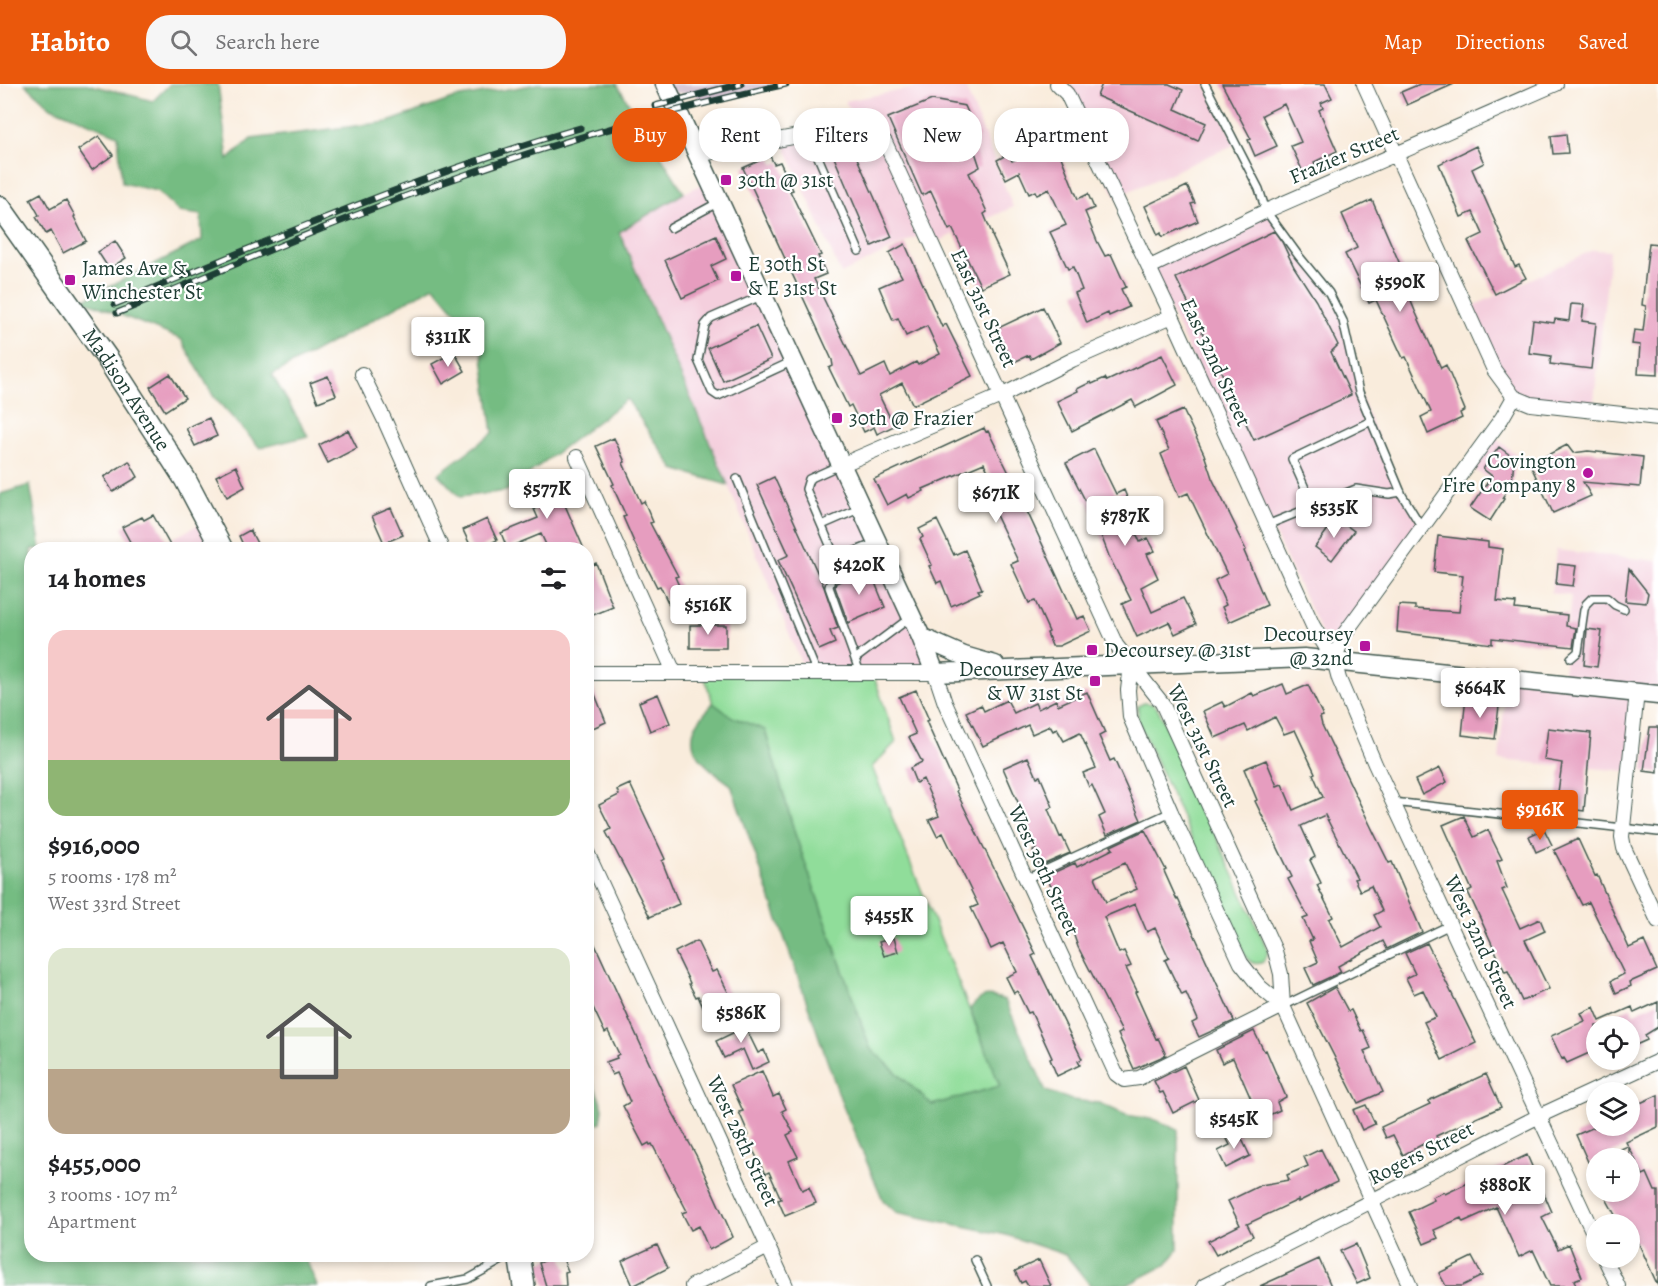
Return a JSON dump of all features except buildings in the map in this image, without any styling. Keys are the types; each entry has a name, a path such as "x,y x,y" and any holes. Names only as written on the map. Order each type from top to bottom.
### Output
{"main road":[{"path":"665,84 921,638 935,673 1304,658 1658,695"},
{"name":"Madison Avenue","path":"0,207 107,358 185,479 218,542"},
{"path":"921,638 1006,670"},
{"path":"520,1262 524,1286"}],"street":[{"name":"East 32nd Street","path":"1057,84 1067,94 1150,267 1313,626 1334,660"},
{"path":"1364,84 1494,370 1514,397 1531,404 1658,418"},
{"name":"Frazier Street","path":"1150,267 1266,211 1556,84"},
{"name":"East 31st Street","path":"697,155 793,137"},
{"name":"East 31st Street","path":"890,153 1116,645 1131,665"},
{"path":"841,465 1000,396 1072,360 1172,316"},
{"path":"362,374 439,542"},
{"path":"1334,660 1345,633 1502,418 1514,397"},
{"path":"577,458 674,672"},
{"name":"West 32nd Street","path":"1334,660 1339,679 1393,802 1586,1217"},
{"name":"West 31st Street","path":"1131,665 1128,690 1130,717 1171,812 1241,963 1260,987 1283,1006"},
{"name":"West 31st Street","path":"1131,665 1162,703 1275,951 1281,974 1283,1006 1410,1286"},
{"path":"594,673 817,672 857,666 935,673"},
{"name":"West 30th Street","path":"935,673 945,704 1116,1074 1124,1080 1139,1078 1283,1006"},
{"path":"1637,692 1622,828 1624,848 1658,921"},
{"name":"West 28th Street","path":"594,867 786,1286"},
{"name":"Rogers Street","path":"1204,1286 1539,1116 1658,1061"},
{"path":"692,1286 768,1247"},
{"path":"1609,1268 1618,1286"}],"lane":[{"path":"1205,84 1259,189 1266,211 1329,293 1343,321 1359,392 1401,492 1421,526"},
{"path":"820,162 859,251"},
{"path":"670,228 719,202"},
{"path":"762,295 707,321 698,360 712,392 718,396 793,361"},
{"path":"1313,506 1292,459 1371,421"},
{"path":"841,465 809,479 806,489 836,559 829,587 857,666 911,617"},
{"path":"737,479 817,672"},
{"path":"1267,525 1356,489 1389,494 1401,492"},
{"path":"822,525 861,508"},
{"path":"836,559 877,543"},
{"path":"1571,658 1578,651 1584,610 1592,598 1607,598 1614,605 1624,609"},
{"path":"1393,802 1658,832"},
{"path":"1025,880 1171,812"},
{"path":"1283,1006 1450,925"},
{"path":"975,1260 987,1286"},
{"path":"431,1286 468,1279 499,1262"}],"shaded area":[{"path":"665,84 786,84 701,104 696,94 670,92"},
{"path":"935,84 964,84 974,108 902,108 902,162 982,162 982,129 1013,207 932,244 926,232 841,274 782,139 793,137 793,162 890,162 890,108 849,108 845,101"},
{"path":"1074,84 1205,84 1236,144 1116,197 1098,162 1129,162 1129,108 1072,108 1062,89"},
{"path":"709,181 935,673 805,672 728,485 618,232"},
{"path":"1266,211 1329,293 1343,321 1359,392 1402,495 1421,526 1334,660 1150,267"},
{"path":"1593,250 1610,251 1593,410 1514,397 1467,309"},
{"path":"1490,434 1516,454 1512,494 1467,465"},
{"path":"207,520 218,542 166,542"},
{"path":"1556,550 1658,561 1658,695 1638,692 1628,771 1499,760 1507,678 1562,684 1571,596 1551,593"}],"green space":[{"path":"25,84 87,84 153,101 170,84 218,84 228,160 251,139 388,122 455,98 538,84 617,84 632,108 612,108 612,162 665,162 684,193 619,232 728,485 674,469 627,399 506,491 460,497 438,474 493,433 481,342 434,286 272,375 308,436 260,448 214,397 181,339 83,300 202,240 201,215 179,212 157,191 122,183 118,135 51,107"},
{"path":"30,485 40,542 24,542 24,1262 307,1262 317,1286 0,1286 0,494"},
{"path":"703,673 873,673 896,742 872,767 1000,1086 932,1105 870,1048 795,834 765,731 732,717 713,703"},
{"path":"713,703 732,717 765,730 795,834 870,1048 932,1105 1000,1086 970,1009 981,998 993,997 1005,1000 1046,1091 1072,1100 1099,1103 1126,1115 1156,1120 1178,1130 1178,1250 1166,1265 1129,1284 1090,1285 1066,1255 1006,1235 896,1212 883,1200 843,1106 731,785 703,762 694,747 695,727"},
{"path":"1144,703 1153,704 1158,709 1268,951 1263,962 1253,963 1246,957 1138,721 1138,706"},
{"path":"594,1086 603,1108 601,1122 594,1125"}],"railway":[{"path":"655,106 741,84"},
{"path":"117,313 416,192 499,163 621,126 786,84"},
{"path":"115,304 404,187 580,128"}],"place":[{"name":"30th @ 31st","path":"726,180"},
{"name":"E 30th St & E 31st St","path":"736,276"},
{"name":"James Ave & Winchester St","path":"70,280"},
{"name":"30th @ Frazier","path":"837,418"},
{"name":"Covington Fire Company 8","path":"1588,473"},
{"name":"Decoursey @ 32nd","path":"1365,646"},
{"name":"Decoursey @ 31st","path":"1092,650"},
{"name":"Decoursey Ave & W 31st St","path":"1095,681"}]}
